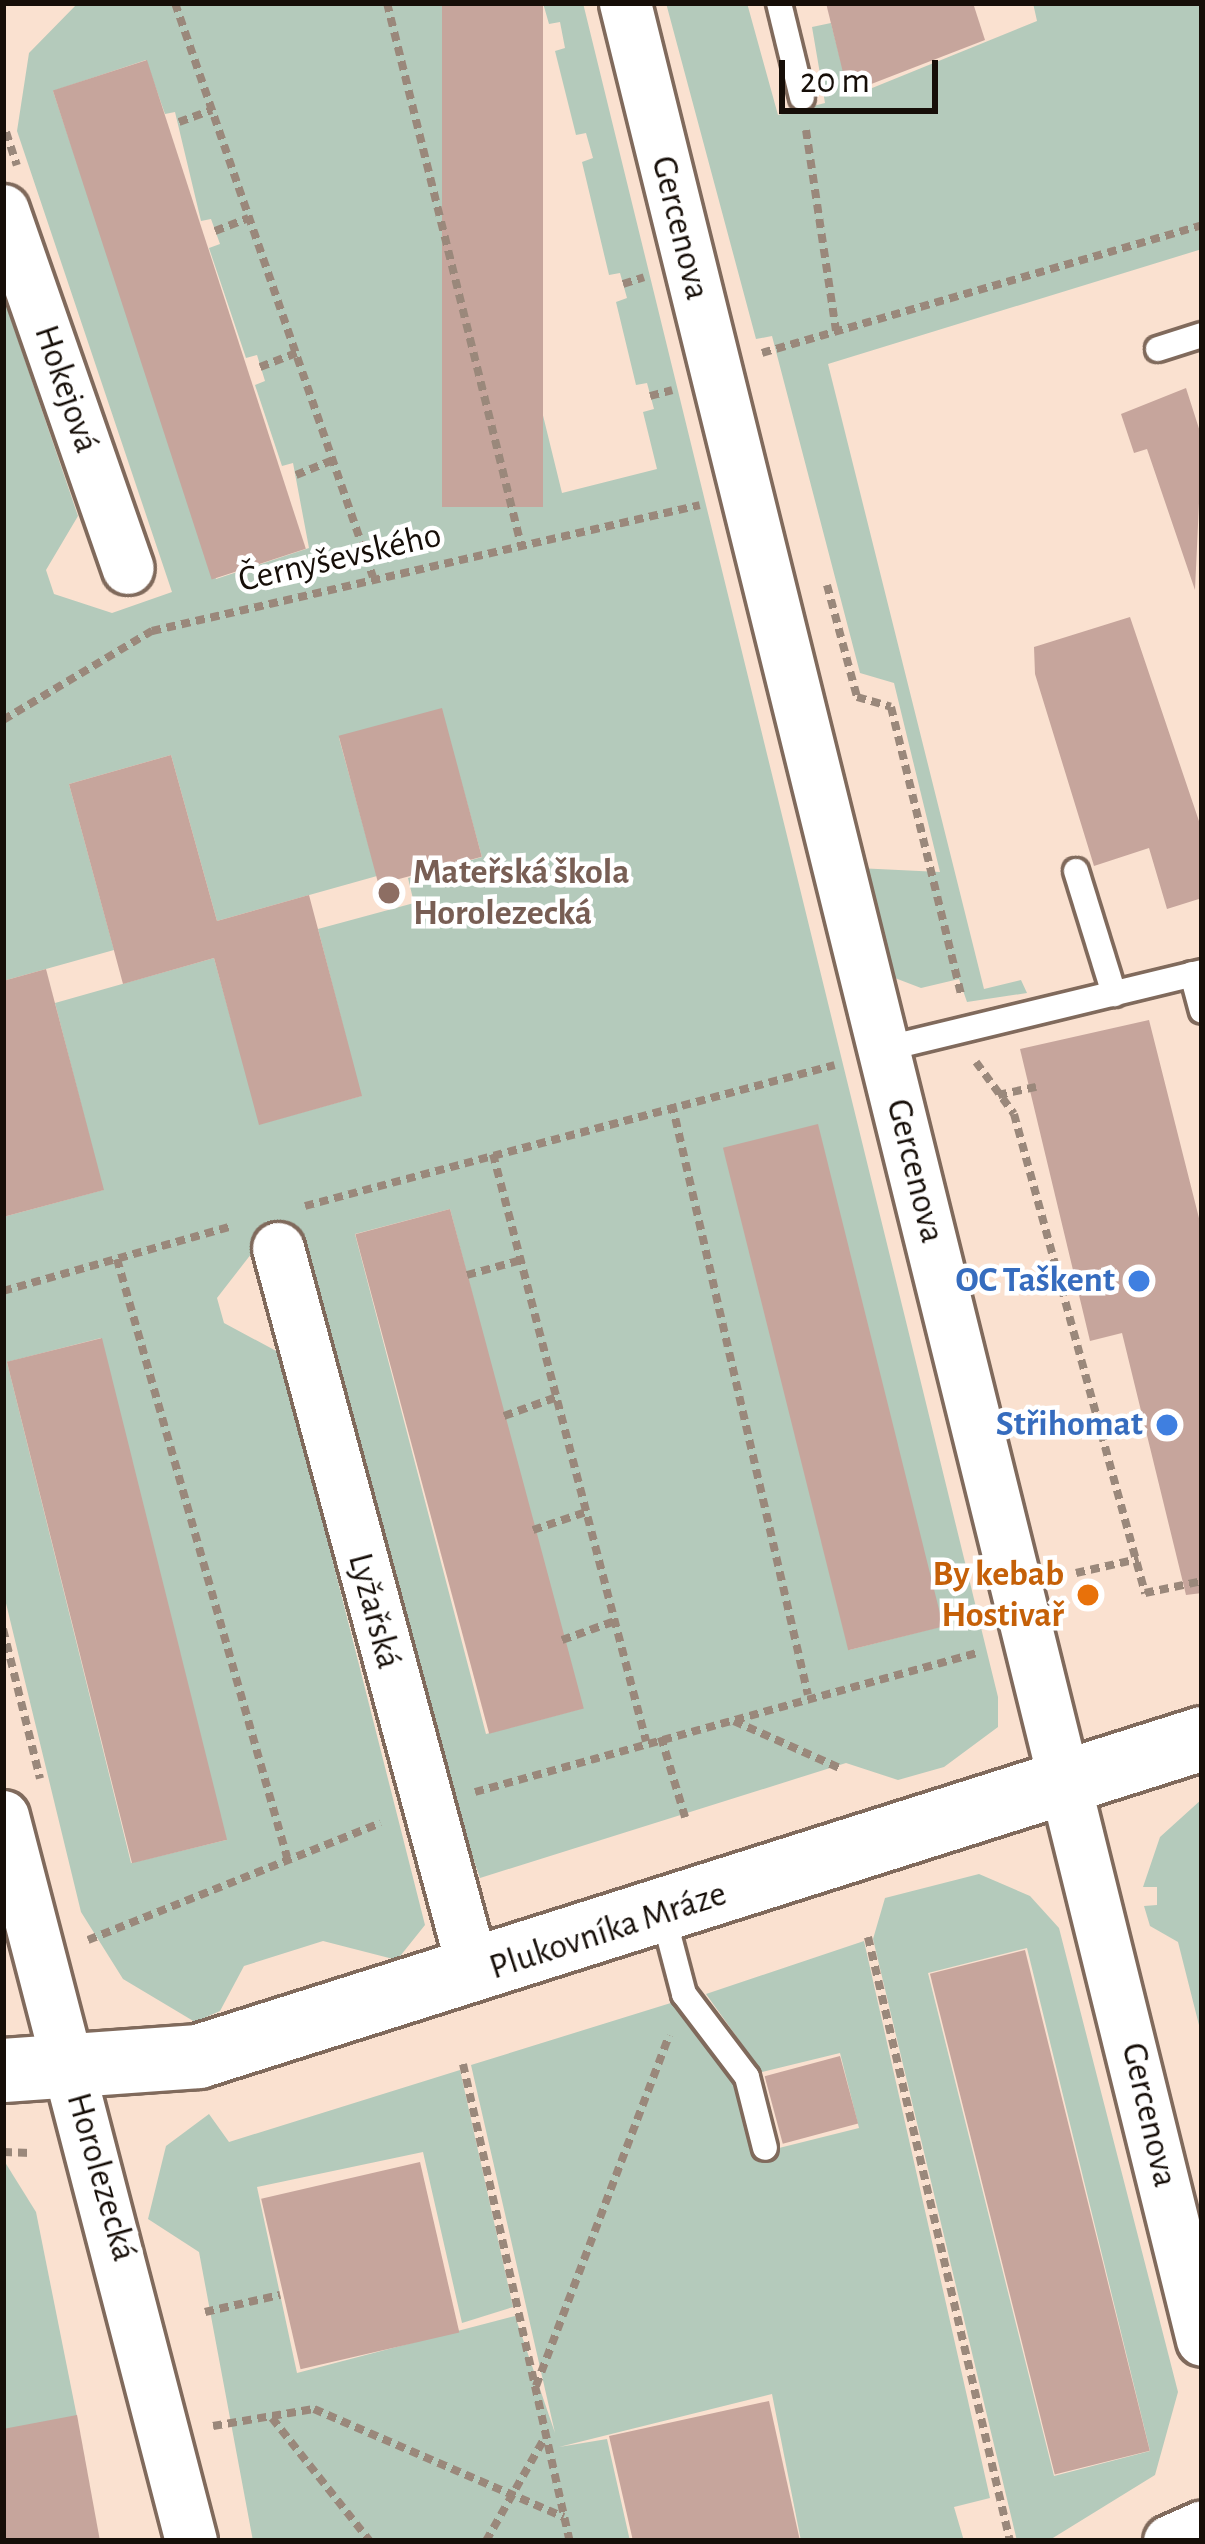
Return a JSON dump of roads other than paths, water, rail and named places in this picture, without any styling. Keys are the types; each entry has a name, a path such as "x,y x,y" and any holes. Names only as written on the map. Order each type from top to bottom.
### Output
{"street":[{"name":"Gercenova","path":"625,3 714,366 866,1056 1066,1784 1202,2340"},
{"name":"Hokejová","path":"3,211 128,568"},
{"name":"Lyžařská","path":"276,1225 426,1807 474,1974"},
{"name":"Plukovníka Mráze","path":"3,2070 68,2069 198,2056 663,1915 1202,1738"},
{"name":"Horolezecká","path":"3,1816 170,2431 191,2541"},
{"path":"1169,2541 1202,2526"}],"lane":[{"path":"779,3 802,97"},
{"path":"1158,349 1202,335"},
{"path":"1076,871 1114,994"},
{"path":"866,1056 1197,973 1202,1011"},
{"path":"663,1915 685,1994 747,2077 765,2148"}],"place":[{"name":"Mateřská škola Horolezecká","path":"389,893"},
{"name":"OC Taškent","path":"1139,1281"},
{"name":"Střihomat","path":"1167,1425"},
{"name":"By kebab Hostivař","path":"1088,1595"}]}
